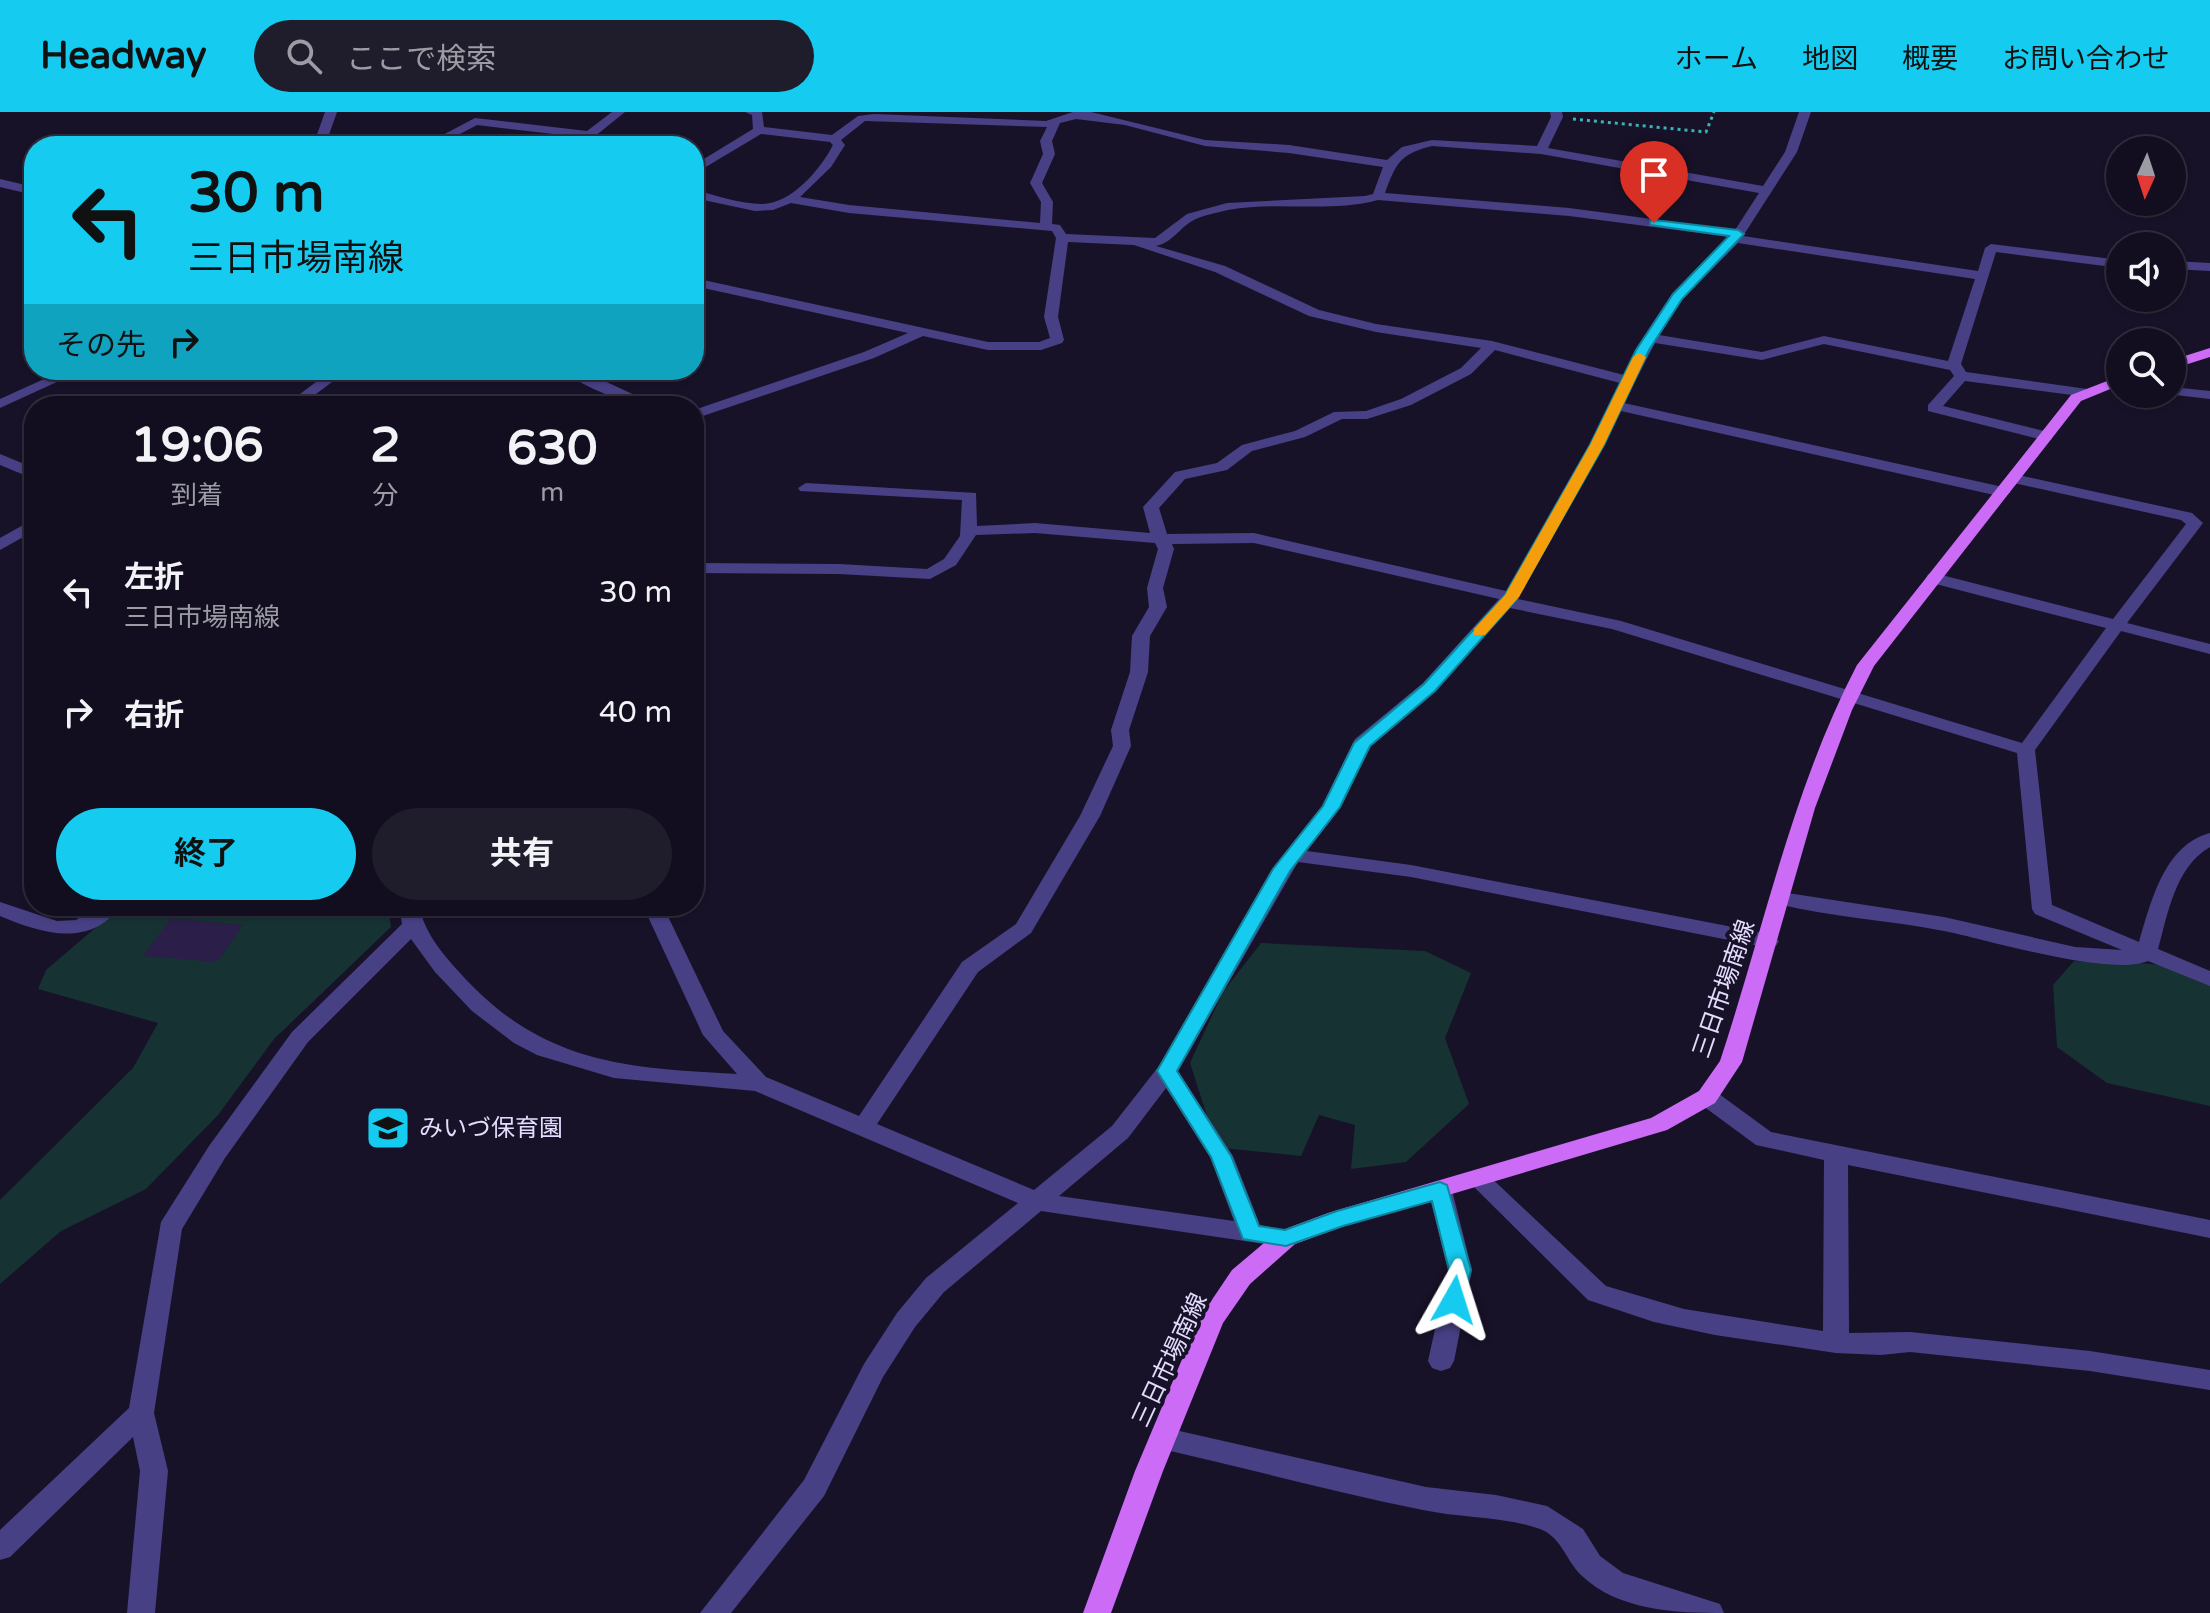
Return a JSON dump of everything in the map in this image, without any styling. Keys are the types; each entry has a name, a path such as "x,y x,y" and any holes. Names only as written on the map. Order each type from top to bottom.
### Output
{"main road":[{"path":"2186,360 2210,352"},
{"name":"三日市場南線","path":"1097,1613 1162,1438 1212,1319 1241,1277 1286,1238 1337,1219 1659,1124 1707,1097 1731,1062 1810,799 1847,698 1866,665 2076,398 2106,387"}],"street":[{"path":"323,136 331,112"},
{"path":"444,136 476,116 589,135 619,112"},
{"path":"751,112 757,113 759,130"},
{"path":"714,1613 814,1488 873,1371 906,1320 935,1285 1040,1202 1120,1132 1167,1071 1294,855 1331,807 1362,743 1429,687 1508,600 1589,458 1651,338 1677,297 1737,236 1791,152 1805,112"},
{"path":"834,139 862,118 1055,123 1082,114 1138,124 1205,143 1289,149 1390,164"},
{"path":"1541,150 1557,114"},
{"path":"1046,226 1047,202 1036,183 1049,154 1046,141 1055,123"},
{"path":"704,164 759,130 834,139 839,145 812,181 789,199 766,209 704,196"},
{"path":"1378,196 1390,164 1416,144 1493,145 1541,150 1765,190"},
{"path":"704,155 715,157"},
{"path":"0,183 24,189"},
{"path":"1062,238 1158,242 1168,237 1182,220 1196,214 1253,202 1347,203 1378,196 1569,212 1983,276"},
{"path":"704,284 988,346 1017,348 1057,340 1051,317 1062,238 1056,228 849,209 789,199"},
{"path":"1137,243 1146,249 1220,269 1314,313 1376,328 1492,345 1627,380"},
{"path":"1959,372 1954,364 1991,248 2106,262"},
{"path":"2186,266 2210,267"},
{"path":"704,412 869,355 921,332"},
{"path":"1651,338 1762,356 1824,340 1959,372 2106,386"},
{"path":"862,1129 970,967 1024,928 1090,816 1122,746 1120,730 1139,672 1141,636 1158,607 1155,588 1166,549 1152,519 1151,507 1180,475 1222,467 1247,448 1300,434 1339,415 1367,415 1406,402 1466,371 1492,345"},
{"path":"1959,372 1933,408 2047,436"},
{"path":"0,404 54,380"},
{"path":"305,396 327,380"},
{"path":"589,380 627,396"},
{"path":"2186,392 2210,395"},
{"path":"1615,406 2009,486 2186,516 2195,523 2146,584 2120,625 2026,750 2042,909 2210,979"},
{"path":"0,459 24,470"},
{"path":"704,568 839,569 930,574 950,562 968,531 970,496 806,488"},
{"path":"968,531 1035,528 1161,539 1254,538 1615,625 2026,750"},
{"path":"0,545 24,530"},
{"path":"1934,578 2210,649"},
{"path":"1781,898 1944,924 2075,954 2138,958 2146,954 2176,866 2195,845 2210,839"},
{"path":"1294,855 1411,871 1769,941"},
{"path":"2,911 45,927 67,930 85,926 98,916"},
{"path":"141,1613 154,1471 141,1413 170,1228 217,1152 300,1037 411,916 433,959 482,1008 547,1052 641,1074 758,1083 1040,1202 1286,1238"},
{"path":"658,916 714,1035 758,1083"},
{"path":"1167,1071 1221,1156 1251,1233"},
{"path":"1707,1097 1764,1139 2210,1229"},
{"path":"1836,1155 1836,1343"},
{"path":"1478,1179 1597,1293 1615,1301 1715,1325 1836,1343 1881,1345 1910,1342 2090,1361 2210,1380"},
{"path":"1440,1190 1460,1270 1441,1361"},
{"path":"0,1548 141,1413"},
{"path":"1162,1438 1426,1499 1496,1507 1547,1518 1573,1537 1590,1565 1614,1583 1710,1613"}],"path":[{"path":"1557,114 1706,132 1714,112"}],"green space":[{"path":"109,916 389,916 391,927 274,1039 218,1115 146,1189 61,1231 0,1284 0,1200 133,1068 158,1023 38,989 46,970"},
{"path":"1261,943 1425,951 1471,973 1445,1038 1469,1104 1406,1162 1351,1169 1355,1125 1319,1115 1301,1156 1223,1148 1208,1119 1190,1063 1223,992"},
{"path":"2074,961 2164,966 2210,984 2210,1106 2107,1083 2057,1047 2053,985"}],"building":[{"path":"171,918 243,925 217,962 143,956"}],"slow traffic":[{"path":"1479,632 1511,597 1597,445 1639,357"}],"place":[{"name":"みいづ保育園","path":"388,1128"}],"route":[{"path":"1454,1300 1460,1270 1440,1190 1337,1219 1286,1238 1251,1233 1221,1156 1167,1071 1282,869 1331,807 1362,743 1429,687 1511,597 1597,445 1643,350 1677,297 1738,234 1654,223"}]}
